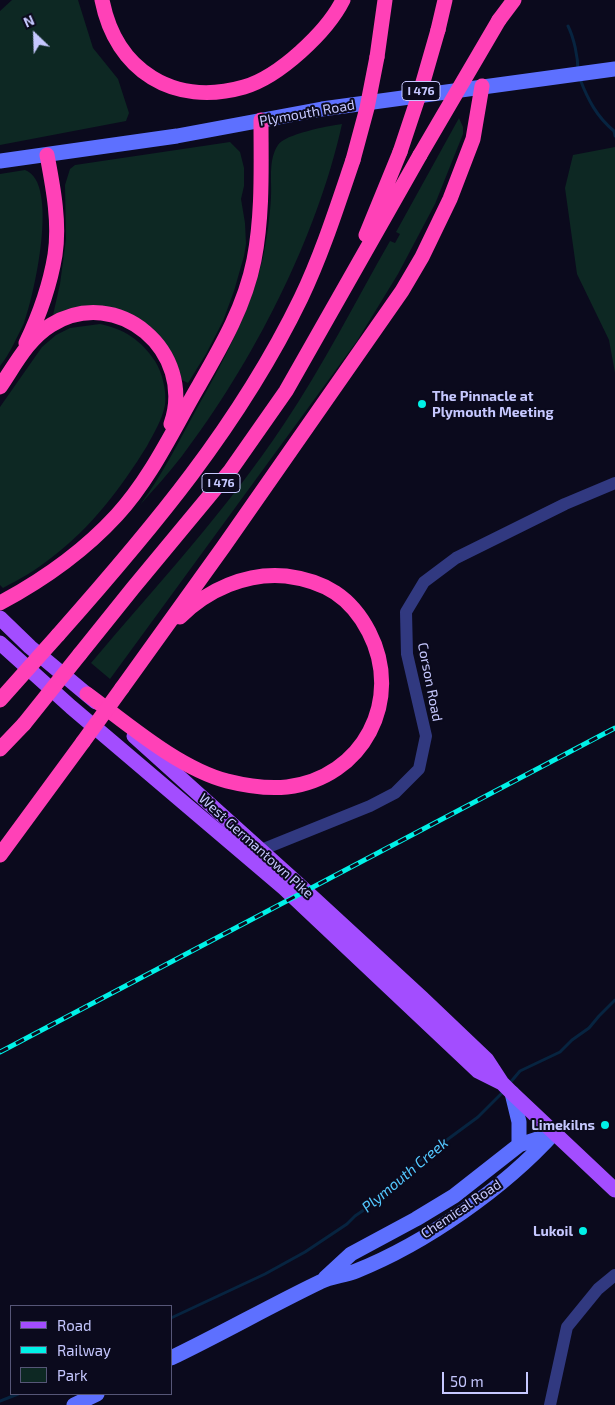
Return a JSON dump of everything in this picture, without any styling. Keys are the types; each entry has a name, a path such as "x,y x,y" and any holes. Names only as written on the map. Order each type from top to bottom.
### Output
{"highway":[{"path":"102,0 106,18 119,46 134,64 156,80 170,86 193,92 208,93 223,92 246,86 269,75 313,40 335,14 343,0"},
{"name":"I 476","path":"0,700 148,532 238,411 265,365 301,297 332,222 353,160 377,57 385,0"},
{"name":"I 476","path":"0,749 24,724 236,464 286,391 341,296 400,152 421,89 445,0"},
{"path":"341,296 420,154 499,20 514,0"},
{"path":"0,855 224,546 402,291 422,257 450,199 473,139 482,86"},
{"path":"0,603 65,562 95,537 118,514 157,460 230,328 245,292 254,261 261,203 261,120"},
{"path":"19,358 39,313 55,254 54,194 47,155"},
{"path":"0,386 19,358 40,333 51,325 74,316 94,313 119,317 148,333 163,351 175,380 177,393 175,413 157,460"},
{"path":"87,694 150,740 189,765 226,781 267,788 288,787 329,774 346,762 359,748 367,737 379,712 382,678 380,660 374,641 364,622 354,609 331,589 317,582 278,575 255,577 222,588 186,611 151,647"}],"main road":[{"name":"Plymouth Road","path":"0,161 177,136 322,109 615,69"},
{"name":"West Germantown Pike","path":"0,618 30,647 87,694 261,850 487,1060 507,1088 615,1190"},
{"name":"West Germantown Pike","path":"0,644 71,708 284,888 478,1072 507,1088"},
{"path":"507,1088 519,1122 520,1145"},
{"name":"Chemical Road","path":"322,1280 351,1254 416,1220 454,1196 520,1145 554,1133"},
{"name":"Chemical Road","path":"172,1357 322,1280 355,1272 398,1251 477,1202 532,1157 554,1133"},
{"path":"74,1405 95,1395"}],"street":[{"name":"Corson Road","path":"261,850 370,806 395,793 419,769 426,736 407,654 406,612 424,582 456,558 565,504 615,483"},
{"path":"550,1405 567,1327 598,1289 615,1275"}],"green space":[{"path":"12,0 78,0 93,48 118,79 129,113 126,121 0,145 0,11"},
{"path":"459,118 463,127 463,134 435,204 398,274 357,341 110,679 91,663 215,517 284,424 325,357 390,241 395,243 400,234 396,232"},
{"path":"342,124 331,167 299,255 257,341 208,420 177,462 140,505 170,459 216,374 235,336 251,297 266,242 271,204 272,164 278,145 289,137 307,131"},
{"path":"230,142 240,152 244,168 244,186 241,199 245,223 246,244 244,256 223,321 188,383 182,380 177,365 162,338 139,319 126,312 95,306 53,315 60,284 66,239 65,185 70,169 75,165"},
{"path":"615,147 615,373 609,340 577,274 565,188 573,155"},
{"path":"25,170 35,179 41,195 43,217 38,266 24,323 0,366 0,174"},
{"path":"100,324 131,336 144,347 158,365 165,388 165,405 162,416 137,462 116,492 92,520 66,546 28,574 3,588 0,585 0,407 42,347 56,335 70,328"}],"waterway":[{"name":"Plymouth Creek","path":"568,26 575,48 578,71"},
{"name":"Plymouth Creek","path":"580,79 594,108 614,131 615,136"},
{"name":"Plymouth Creek","path":"509,1084 520,1071 560,1052 572,1040 589,1028 615,1000"},
{"name":"Plymouth Creek","path":"172,1318 265,1274 305,1252 347,1224 374,1203 384,1191 425,1156 478,1117 504,1091"},
{"name":"Plymouth Creek","path":"0,1401 15,1395"}],"railway":[{"path":"0,1052 615,728"}],"place":[{"name":"The Pinnacle at Plymouth Meeting","path":"422,404"},
{"name":"Limekilns","path":"605,1125"},
{"name":"Lukoil","path":"583,1231"}]}
